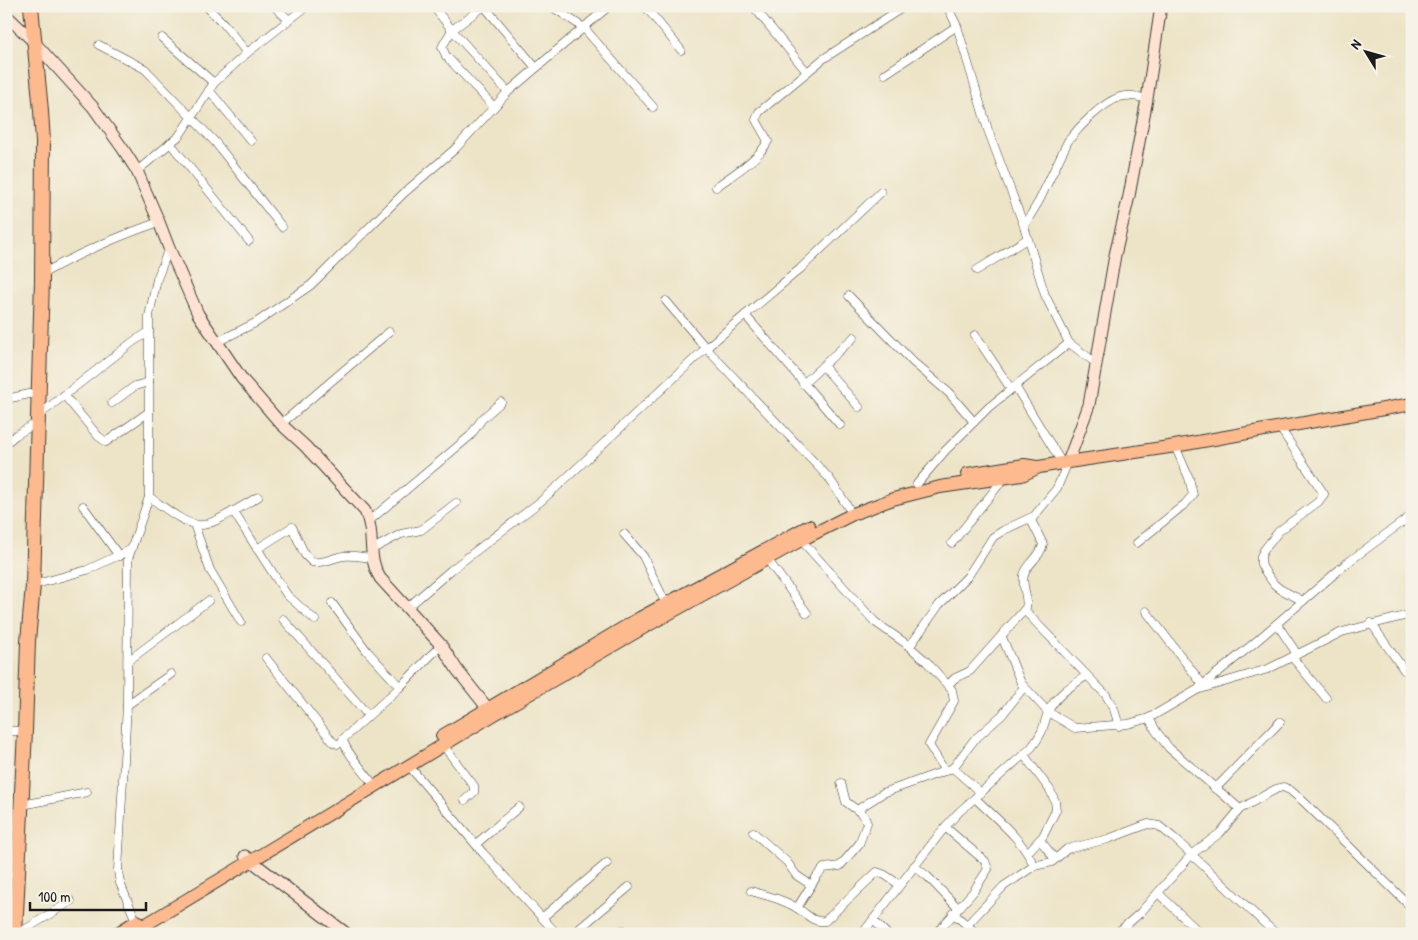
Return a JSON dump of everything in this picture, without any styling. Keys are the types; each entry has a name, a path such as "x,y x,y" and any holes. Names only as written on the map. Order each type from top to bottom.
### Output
{"highway":[{"path":"17,934 12,874 22,805 26,731 28,641 33,585 42,274 42,134 31,6"}],"main road":[{"path":"248,858 409,766 490,712 666,604 807,527 848,507 890,491 917,484 1003,468 1024,465 1039,467 1174,446 1412,404"},
{"path":"116,934 132,930 370,780 801,540 853,514 911,493 1022,475 1039,467"}],"street":[{"path":"206,6 247,52"},
{"path":"274,6 289,20"},
{"path":"137,171 178,136 214,83 247,52 307,6"},
{"path":"494,107 443,53 442,47 452,30 484,6 536,68"},
{"path":"551,6 584,28 653,107"},
{"path":"217,342 257,322 311,285 404,193 456,149 508,92 610,6"},
{"path":"645,6 681,50"},
{"path":"754,6 807,72"},
{"path":"716,187 756,157 766,146 768,141 756,120 756,116 823,59 905,6"},
{"path":"947,6 957,26 988,130 1024,226 1045,295 1069,343 1096,363"},
{"path":"910,646 939,605 968,576 992,537 1032,517 1057,488 1065,463 1089,405 1115,254 1129,196 1148,99 1161,6"},
{"path":"438,8 452,30 508,92"},
{"path":"6,15 34,42 93,107 137,171 168,248 198,314 242,379 281,424 305,446 364,511 369,521 371,554 375,570 380,578 441,645 458,671 490,712"},
{"path":"885,74 957,26"},
{"path":"162,38 214,83"},
{"path":"99,45 145,69 215,142 282,227"},
{"path":"209,90 251,140"},
{"path":"1024,226 1039,202 1068,140 1075,132 1110,102 1121,96 1148,99"},
{"path":"170,143 249,241"},
{"path":"407,608 450,570 560,484 706,348 800,269 881,192"},
{"path":"42,274 64,261 133,231 159,222"},
{"path":"977,270 1027,239"},
{"path":"132,930 118,870 127,705 128,558 148,497 149,316 157,279 168,248"},
{"path":"849,296 914,362 949,393 974,422"},
{"path":"666,301 706,348 829,478 848,507"},
{"path":"745,315 840,425"},
{"path":"6,443 38,419 64,395 134,341 149,332"},
{"path":"281,424 389,332"},
{"path":"975,336 1065,463"},
{"path":"804,384 854,337"},
{"path":"917,484 945,452 989,408 1069,343"},
{"path":"823,366 859,407"},
{"path":"112,403 135,386 149,382"},
{"path":"6,399 39,392"},
{"path":"64,395 98,436 106,442 149,412"},
{"path":"369,521 470,436 482,419 501,402"},
{"path":"1280,428 1324,494 1318,502 1279,531 1264,550 1261,556 1261,564 1274,584 1303,601"},
{"path":"1137,543 1193,495 1189,478 1174,446"},
{"path":"952,543 1005,477"},
{"path":"148,497 182,519 199,526 210,524 258,497"},
{"path":"257,549 292,527 305,555 312,562 323,563 341,556 371,554 401,534 421,530 456,503"},
{"path":"83,506 119,556"},
{"path":"233,510 287,595 315,620"},
{"path":"1002,637 1018,678 1024,687 1048,712 1075,728 1119,726 1149,718 1200,688 1361,552 1412,515"},
{"path":"948,684 955,678 970,671 1024,610 1027,601 1023,577 1041,552 1043,544 1031,523 1032,517"},
{"path":"194,524 210,570 241,622"},
{"path":"624,534 643,556 666,604"},
{"path":"801,540 875,622 910,646 948,684 954,694 954,701 929,745 949,770 978,796 1028,852 1034,866"},
{"path":"33,585 87,570 130,550"},
{"path":"767,559 807,613"},
{"path":"128,660 208,601"},
{"path":"332,603 367,651 400,687"},
{"path":"1024,610 1110,701 1119,726"},
{"path":"1146,611 1200,688"},
{"path":"1200,688 1247,676 1295,656 1329,637 1371,623 1412,614"},
{"path":"283,619 368,715"},
{"path":"1371,623 1404,670"},
{"path":"1277,624 1295,656 1326,698"},
{"path":"343,742 345,736 400,687 441,645"},
{"path":"266,658 333,742 337,744 343,742"},
{"path":"127,705 171,674"},
{"path":"862,934 945,827 1024,755 1037,740 1046,723 1048,712 1054,700 1086,676"},
{"path":"857,810 883,793 949,770 974,740 1002,715 1024,687"},
{"path":"1149,718 1169,748 1240,809"},
{"path":"1215,788 1280,722"},
{"path":"6,731 26,731"},
{"path":"343,742 370,780"},
{"path":"443,745 474,786 474,792 465,800"},
{"path":"1024,755 1050,790 1056,805 1055,813 1040,840 1028,852"},
{"path":"409,766 476,844 558,934"},
{"path":"797,908 824,868 840,866 859,844 867,823 864,816 846,802 841,783"},
{"path":"1116,934 1140,913 1192,854 1220,833 1240,809 1283,787 1290,790 1304,802 1412,908"},
{"path":"22,805 87,792"},
{"path":"476,844 519,807"},
{"path":"967,925 999,890 1034,866 1048,863 1071,847 1108,839 1148,824 1159,826 1192,854 1276,934"},
{"path":"936,934 988,869 987,865 978,855 945,827"},
{"path":"753,832 788,862 796,875 812,885"},
{"path":"1040,840 1055,859"},
{"path":"248,858 347,934"},
{"path":"543,917 607,863"},
{"path":"914,866 927,876 967,925 977,934"},
{"path":"751,891 797,908 811,918 821,922 877,872 900,885"},
{"path":"573,934 629,887"},
{"path":"1158,893 1202,934"},
{"path":"17,934 71,901"},
{"path":"874,920 887,934"}]}
